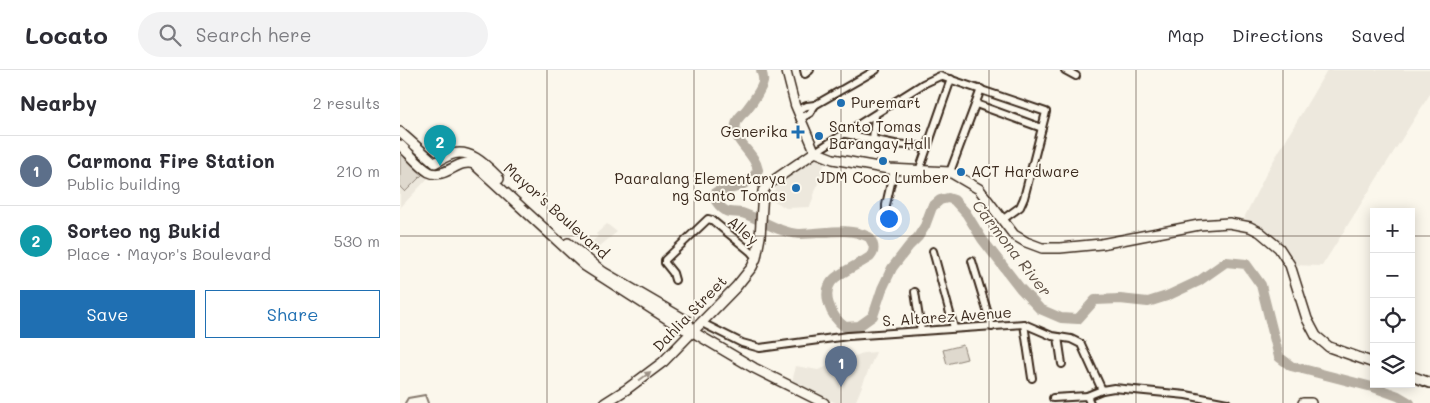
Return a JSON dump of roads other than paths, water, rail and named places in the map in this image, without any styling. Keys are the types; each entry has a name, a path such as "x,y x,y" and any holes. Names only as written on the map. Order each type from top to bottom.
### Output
{"main road":[{"name":"Mayor's Boulevard","path":"400,132 435,163 450,154 457,153 470,155 485,164 589,261 640,295 686,321 693,332"},
{"name":"Mayor's Boulevard","path":"400,145 429,172 443,173 464,163 474,164 585,266 680,328 693,332 754,368 824,403"},
{"path":"815,152 833,158 894,169 950,172 979,189 1014,235 1042,248 1101,244 1199,225 1229,223 1250,227 1260,232 1279,248 1290,265 1307,319 1316,336 1329,347 1370,362"},
{"name":"Dahlia Street","path":"605,403 663,362 736,287 756,258 762,222 763,191 767,186 815,152"},
{"path":"1415,377 1430,383"},
{"path":"1303,403 1311,403"}],"street":[{"path":"786,70 800,119 815,152 923,84 940,76 1046,112 1024,198 1020,207 1002,220"},
{"path":"804,70 805,74 810,70"},
{"path":"797,110 815,105 876,70"},
{"path":"1065,70 1076,76"},
{"path":"920,171 951,79"},
{"path":"950,172 981,89"},
{"path":"976,104 1042,128"},
{"path":"800,119 810,113 815,105"},
{"path":"873,140 875,115"},
{"path":"846,134 873,140 927,147"},
{"path":"886,222 886,206 894,169"},
{"name":"Alley","path":"675,280 665,260 708,219 712,220 756,258"},
{"path":"933,251 954,328"},
{"path":"972,261 992,327"},
{"path":"915,292 921,331"},
{"name":"S. Altarez Avenue","path":"702,323 742,343 760,348 848,336 1024,324 1058,337 1071,339 1080,344 1102,390"},
{"path":"1024,324 1032,378"},
{"path":"1058,337 1062,364"},
{"path":"1053,398 1068,400 1114,388 1186,395 1227,403"},
{"path":"1087,396 1090,403"}],"waterway":[{"name":"Carmona River","path":"761,70 763,79 759,92 738,119 735,128 736,135 752,156 758,170 750,180 735,188 716,192 714,197 726,211 742,213 792,233 843,231 869,237 874,247 870,257 835,278 828,290 827,297 831,311 845,327 859,326 873,316 882,289 892,268 918,237 925,226 932,207 940,200 948,198 954,200 966,213 982,239 1020,288 1040,309 1061,318 1078,319 1095,300 1120,299 1148,302 1167,296 1199,281 1226,262 1246,264 1261,285 1279,357 1291,366 1376,388 1398,396 1410,403"},
{"path":"405,403 408,398 425,395 428,403"}],"place":[{"name":"Puremart","path":"841,103"},
{"name":"Generika","path":"798,132"},
{"name":"Santo Tomas Barangay Hall","path":"819,136"},
{"name":"JDM Coco Lumber","path":"883,161"},
{"name":"Sorteo ng Bukid","path":"440,166"},
{"name":"ACT Hardware","path":"961,172"},
{"name":"Paaralang Elementarya ng Santo Tomas","path":"796,188"},
{"name":"Carmona Fire Station","path":"841,387"}]}
